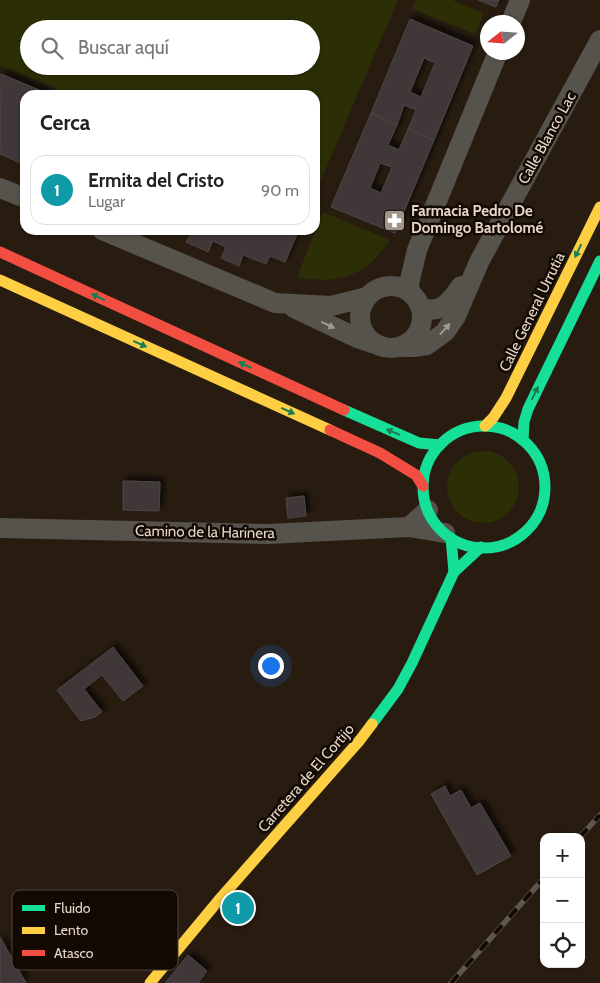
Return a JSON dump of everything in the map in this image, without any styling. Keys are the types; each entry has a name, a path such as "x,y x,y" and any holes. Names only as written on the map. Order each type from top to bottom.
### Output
{"main road":[{"name":"Calle General Urrutia","path":"485,426 506,398 600,208"},
{"path":"0,252 390,431 419,443 440,445"},
{"path":"523,440 524,422 528,409 600,261"},
{"path":"0,280 380,453 416,475 424,486"},
{"path":"474,426 505,429 523,440 534,451 541,464 545,479 545,494 541,509 534,522 524,534 496,547 481,548 465,545 448,535 435,522 428,510 424,486 428,464 440,445 460,430 474,426"},
{"name":"Carretera de El Cortijo","path":"448,535 454,572"},
{"name":"Carretera de El Cortijo","path":"178,949 360,740 398,690 412,664 454,572 481,548"},
{"name":"Carretera de El Cortijo","path":"150,983 161,970"}],"street":[{"path":"514,15 520,0"},
{"name":"Calle Blanco Lac","path":"402,347 427,344 445,332 456,316 479,262 600,40"},
{"path":"367,297 362,306 360,326 372,342 381,348 392,349 402,347 415,338 420,331 422,323 416,300 409,284 417,250 495,60"},
{"path":"0,188 20,196"},
{"path":"114,235 275,303 285,304 331,306 367,297 379,288 394,281 417,250"},
{"name":"Calle Blanco Lac","path":"416,300 428,310 447,305 479,262"},
{"path":"386,286 403,288 416,300"},
{"path":"285,304 357,338 372,342"},
{"path":"409,527 428,510"},
{"name":"Camino de la Harinera","path":"0,528 268,534 409,527 448,535"}],"green space":[{"path":"0,0 398,0 320,182 320,90 59,90 22,75 320,75 320,20 20,20 20,74 0,66"},
{"path":"416,0 452,0 484,13 480,15 480,22 475,34 412,9"},
{"path":"323,212 390,240 371,262 361,270 350,275 326,280 297,277 314,235 320,235 320,220"},
{"path":"483,451 503,457 513,467 519,487 513,507 503,517 483,523 463,517 453,507 447,487 453,467 463,457"}],"building":[{"path":"478,0 499,0 496,7"},
{"path":"410,19 473,46 434,140 408,129 416,110 404,105 397,125 371,113","holes":["424,58 435,63 421,97 410,92"]},
{"path":"1,74 39,90 20,90 20,163 0,154"},
{"path":"371,113 397,125 388,145 399,150 408,129 434,140 395,233 331,207","holes":["380,163 392,167 381,193 370,188"]},
{"path":"190,235 297,235 285,262 270,256 266,264 243,255 239,266 221,258 226,247 213,241 208,252 186,242"},
{"path":"123,481 160,482 159,511 123,510"},
{"path":"304,496 306,516 288,518 286,498"},
{"path":"113,647 143,686 123,701 102,675 84,689 102,712 95,717 81,721 57,690"},
{"path":"445,786 450,796 461,790 471,808 480,803 511,856 477,875 431,794"},
{"path":"0,937 12,958 12,970 19,970 26,983 0,983"},
{"path":"188,955 207,971 198,983 165,983 176,970 178,970 178,967"}],"railway":[{"path":"584,833 600,815"},
{"path":"451,983 540,883"}],"traffic: fast":[{"path":"523,440 524,422 528,409 600,261"},
{"path":"344,410 419,443 440,445"},
{"path":"484,426 496,427 507,431 527,444 540,464 544,475 545,487 544,499 540,510 527,530 507,543 496,547 484,548 472,547 461,543 441,530 428,510 424,499 423,487 424,475 428,464 441,444 461,431 472,427 484,426"},
{"path":"451,538 454,572"},
{"path":"372,724 398,689 454,572 481,547"}],"traffic: slow":[{"path":"485,426 493,418 506,398 600,207"},
{"path":"0,280 330,430"},
{"path":"178,949 372,724"},
{"path":"150,983 161,970"}],"traffic: jam":[{"path":"0,252 344,410"},
{"path":"330,430 380,453 416,475 423,486"}],"place":[{"name":"Farmacia Pedro De Domingo Bartolomé","path":"395,220"},
{"name":"Ermita del Cristo","path":"238,908"}]}
